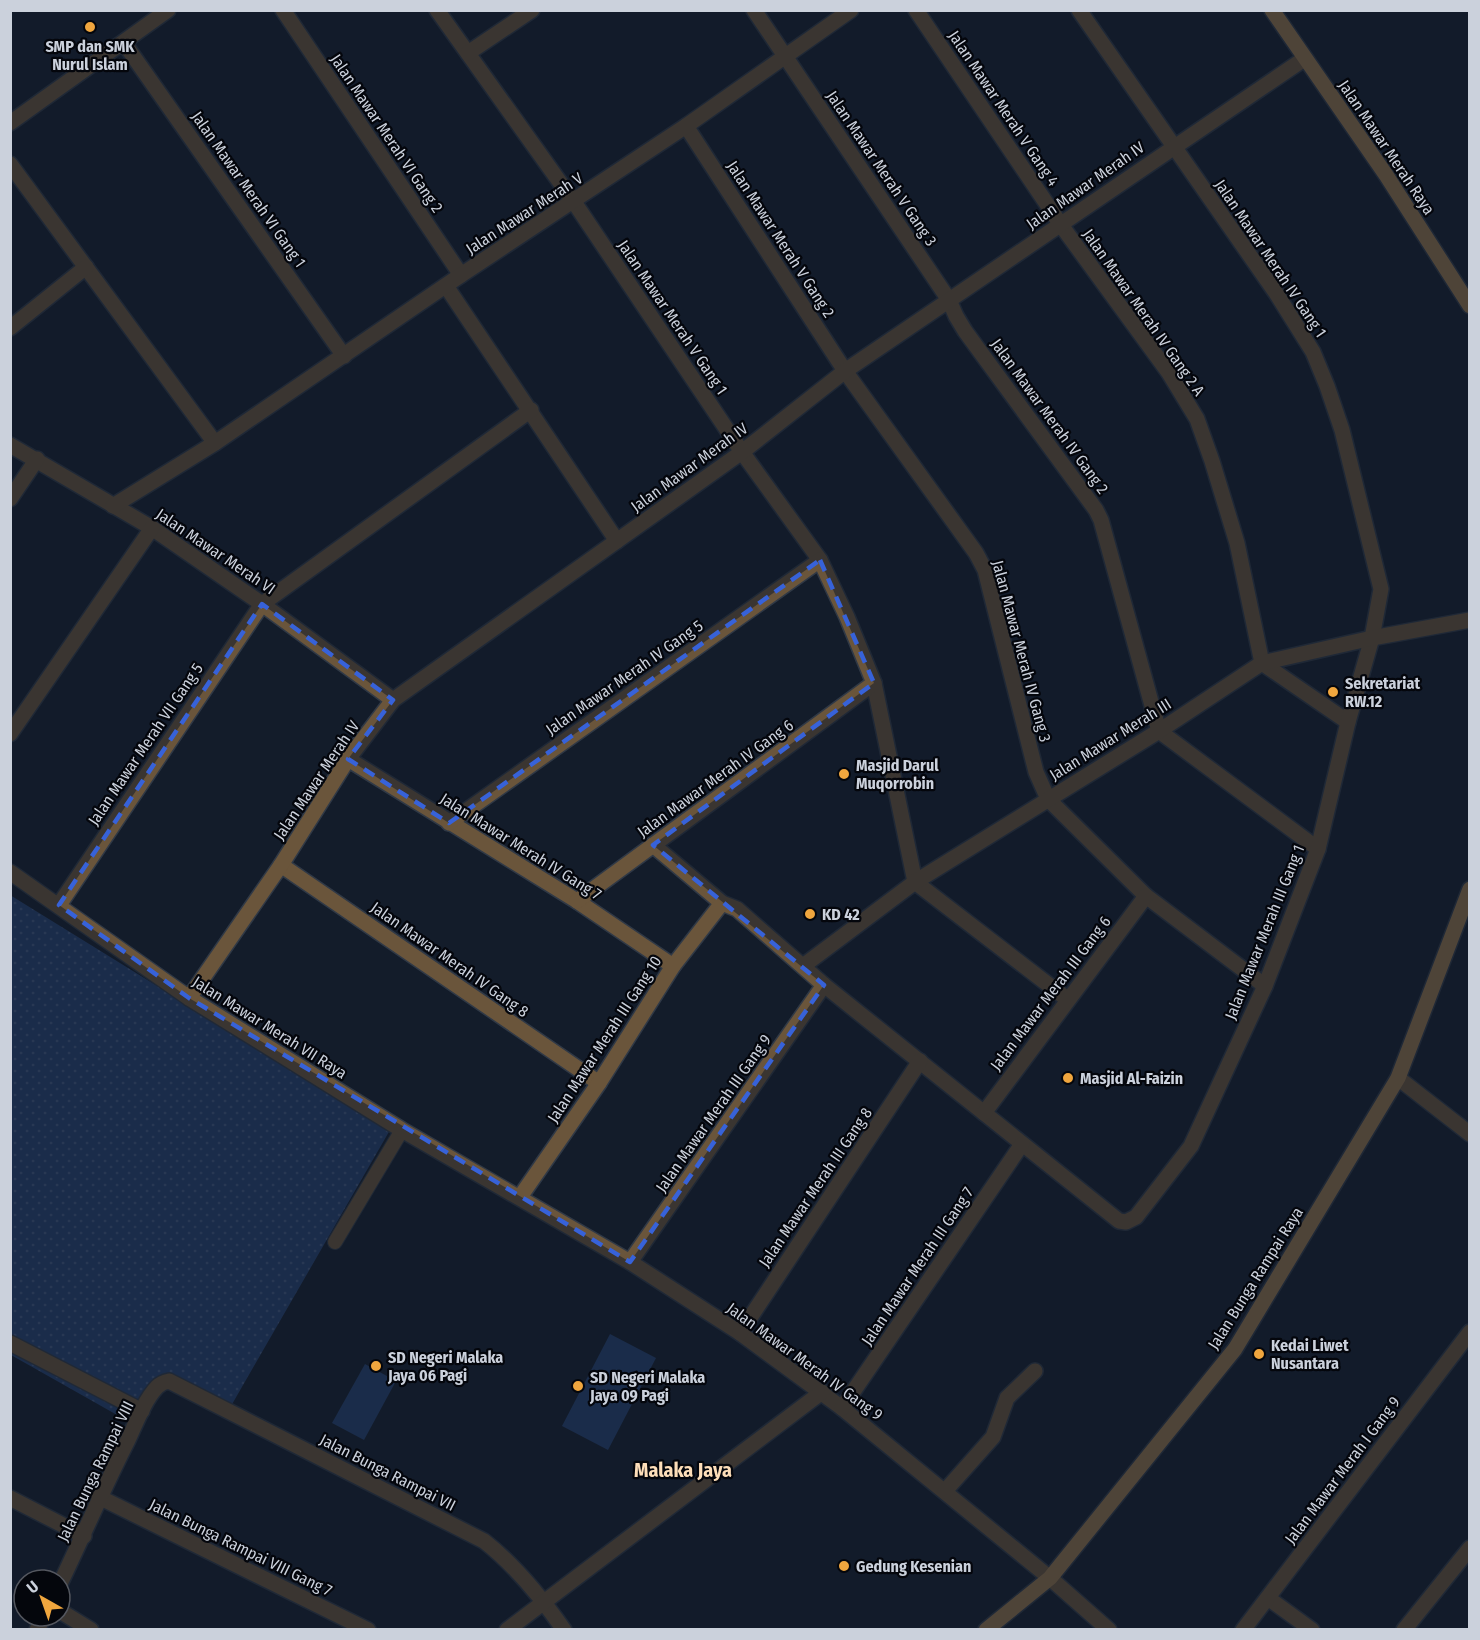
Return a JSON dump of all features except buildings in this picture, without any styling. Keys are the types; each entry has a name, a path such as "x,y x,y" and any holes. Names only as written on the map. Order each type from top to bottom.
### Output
{"street":[{"path":"10,123 168,10"},
{"name":"Jalan Mawar Merah VI Gang 2","path":"283,10 461,275"},
{"name":"Jalan Mawar Merah V Gang 1","path":"437,10 574,202 742,452 820,560 847,617 874,683 915,882"},
{"path":"468,53 532,10"},
{"name":"Jalan Mawar Merah V Gang 3","path":"754,10 949,300"},
{"name":"Jalan Mawar Merah V","path":"113,506 215,443 461,275 574,202 851,10"},
{"name":"Jalan Mawar Merah V Gang 4","path":"916,10 1061,225"},
{"name":"Jalan Mawar Merah IV Gang 1","path":"1079,10 1298,326 1313,352 1328,386 1352,465 1381,590 1372,638"},
{"name":"Jalan Mawar Merah Raya","path":"1272,10 1386,175 1470,306"},
{"name":"Jalan Mawar Merah VI Gang 1","path":"124,43 344,356"},
{"name":"Jalan Mawar Merah IV","path":"189,998 281,864 348,759 393,700 742,452 845,371 1304,59"},
{"name":"Jalan Mawar Merah V Gang 2","path":"686,126 845,371"},
{"path":"10,164 215,443"},
{"name":"Jalan Mawar Merah IV Gang 2 A","path":"1061,225 1169,373 1197,419 1237,543 1262,663"},
{"path":"10,328 86,267"},
{"path":"446,286 617,541"},
{"name":"Jalan Mawar Merah IV Gang 2","path":"949,300 965,331 1087,495 1101,520 1159,731"},
{"name":"Jalan Mawar Merah IV Gang 3","path":"845,371 976,553 985,570 1036,772 1048,799"},
{"path":"262,604 531,410"},
{"name":"Jalan Mawar Merah VI","path":"10,445 152,528 262,604 393,700"},
{"path":"10,499 37,459"},
{"path":"10,734 152,528"},
{"name":"Jalan Mawar Merah IV Gang 5","path":"449,823 820,560"},
{"name":"Jalan Mawar Merah VII Gang 5","path":"58,905 262,604"},
{"name":"Jalan Mawar Merah III","path":"803,966 915,882 1159,731 1262,663 1372,638 1470,620"},
{"name":"Jalan Mawar Merah III Gang 1","path":"1022,1144 1119,1221 1126,1222 1136,1217 1191,1146 1265,986 1318,849 1348,722 1372,638"},
{"path":"1262,663 1348,722"},
{"name":"Jalan Mawar Merah IV Gang 6","path":"577,901 874,683"},
{"path":"1159,731 1318,849"},
{"name":"Jalan Mawar Merah IV Gang 7","path":"348,759 577,901 673,966"},
{"path":"1048,799 1146,896 1265,986"},
{"path":"653,845 722,903 737,909 824,985 1022,1144"},
{"name":"Jalan Mawar Merah IV Gang 8","path":"281,864 598,1083"},
{"name":"Jalan Mawar Merah VII Raya","path":"10,872 189,998 402,1130 520,1197"},
{"path":"915,882 1067,999"},
{"name":"Jalan Bunga Rampai Raya","path":"986,1629 1050,1578 1235,1349 1398,1078 1470,889"},
{"name":"Jalan Mawar Merah III Gang 6","path":"984,1113 1146,896"},
{"name":"Jalan Mawar Merah III Gang 10","path":"520,1197 598,1083 673,966 722,903"},
{"name":"Jalan Mawar Merah III Gang 9","path":"630,1262 824,985"},
{"name":"Jalan Mawar Merah III Gang 8","path":"740,1333 920,1061"},
{"path":"1398,1078 1470,1134"},
{"name":"Jalan Mawar Merah III Gang 7","path":"842,1408 1022,1144"},
{"name":"Jalan Mawar Merah IV Gang 9","path":"520,1197 630,1262 740,1333 822,1392 945,1491 1109,1629"},
{"name":"Jalan Mawar Merah I Gang 9","path":"1243,1629 1470,1332"},
{"path":"10,1343 142,1411"},
{"path":"945,1491 993,1437 1007,1398 1035,1371"},
{"name":"Jalan Bunga Rampai VIII","path":"68,1568 84,1536 99,1497 142,1411 155,1389 161,1383 169,1381"},
{"name":"Jalan Bunga Rampai VII","path":"169,1381 484,1541 505,1558 545,1602 564,1629"},
{"path":"507,1629 822,1392"},
{"name":"Jalan Bunga Rampai VIII Gang 7","path":"99,1497 368,1629"},
{"path":"10,1498 84,1536"},
{"path":"1404,1629 1470,1548"},
{"path":"1268,1598 1312,1629"},
{"path":"72,1618 91,1629"}],"lane":[{"path":"335,1242 402,1130"}],"highlighted area":[{"path":"820,560 874,683 653,845 824,985 630,1262 189,998 59,905 262,604 393,700 348,759 449,823"}],"shaded area":[{"path":"10,895 390,1130 231,1406 160,1375 133,1424 11,1355"},
{"path":"610,1334 656,1358 608,1450 562,1426"},
{"path":"365,1364 396,1381 364,1440 332,1423"}],"place":[{"name":"SMP dan SMK Nurul Islam","path":"90,27"},
{"name":"Sekretariat RW.12","path":"1333,692"},
{"name":"Masjid Darul Muqorrobin","path":"844,774"},
{"name":"KD 42","path":"810,914"},
{"name":"Masjid Al-Faizin","path":"1068,1078"},
{"name":"Kedai Liwet Nusantara","path":"1259,1354"},
{"name":"SD Negeri Malaka Jaya 06 Pagi","path":"376,1366"},
{"name":"SD Negeri Malaka Jaya 09 Pagi","path":"578,1386"},
{"name":"Gedung Kesenian","path":"844,1566"}],"district":[{"name":"Malaka Jaya","path":"683,1470"}]}
